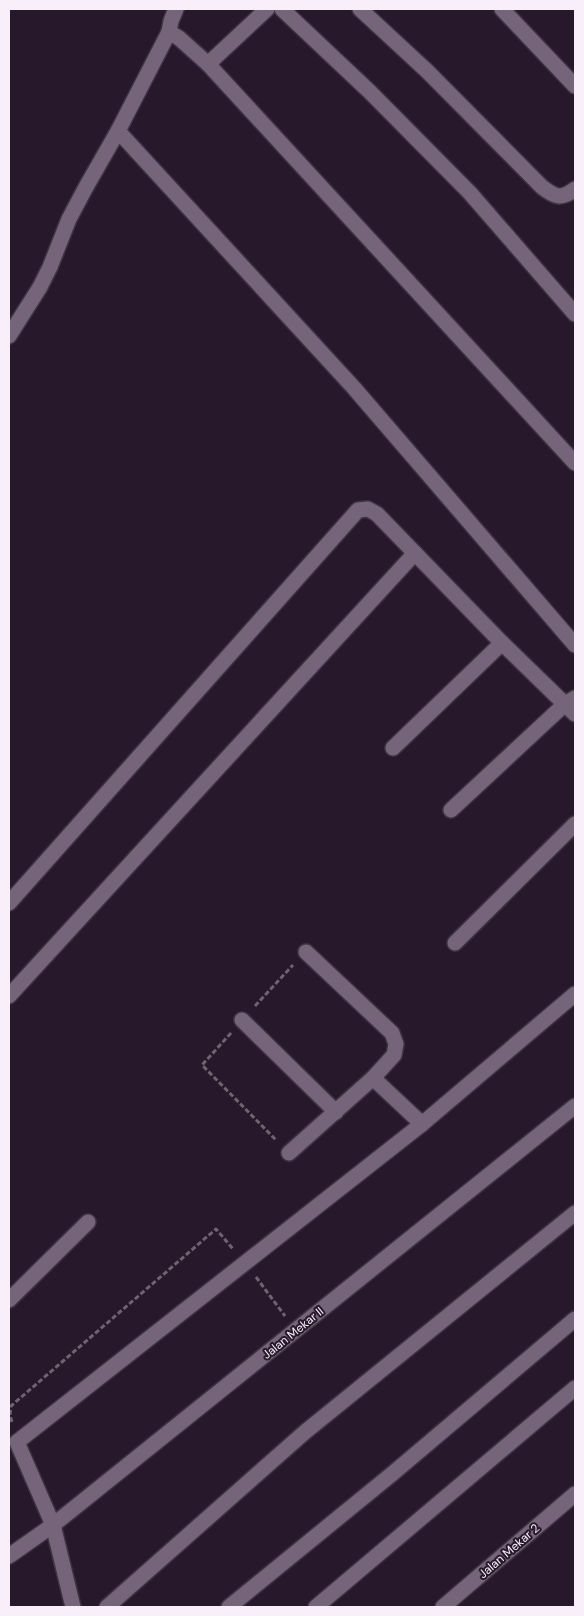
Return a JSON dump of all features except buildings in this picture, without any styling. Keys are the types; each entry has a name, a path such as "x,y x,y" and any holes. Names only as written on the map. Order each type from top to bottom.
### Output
{"street":[{"path":"9,336 40,287 69,219 118,131 169,32 171,20 176,9"},
{"path":"208,64 267,9"},
{"path":"282,9 370,92 470,193 575,314"},
{"path":"360,9 427,71 542,187 562,197 575,189"},
{"path":"502,9 575,86"},
{"path":"169,32 179,38 208,64 575,463"},
{"path":"118,131 354,388 575,645"},
{"path":"9,903 358,510 368,509 377,514 502,643 572,705 451,810"},
{"path":"9,996 415,552"},
{"path":"393,748 502,643"},
{"path":"455,943 575,824"},
{"path":"289,1153 373,1078 394,1055 396,1044 392,1033 306,952"},
{"path":"73,1607 53,1525 17,1442 422,1124 575,994"},
{"path":"242,1020 336,1112"},
{"path":"373,1078 422,1124"},
{"name":"Jalan Mekar II","path":"9,1556 53,1525 575,1106"},
{"path":"107,1607 305,1432 575,1213"},
{"path":"9,1300 88,1222"},
{"path":"229,1607 392,1474 575,1319"},
{"path":"316,1607 575,1388"},
{"name":"Jalan Mekar 2","path":"443,1607 575,1494"}],"path":[{"path":"289,1153 202,1065 306,952"},
{"path":"17,1442 10,1415 11,1406 216,1229 246,1263 296,1330"}]}
